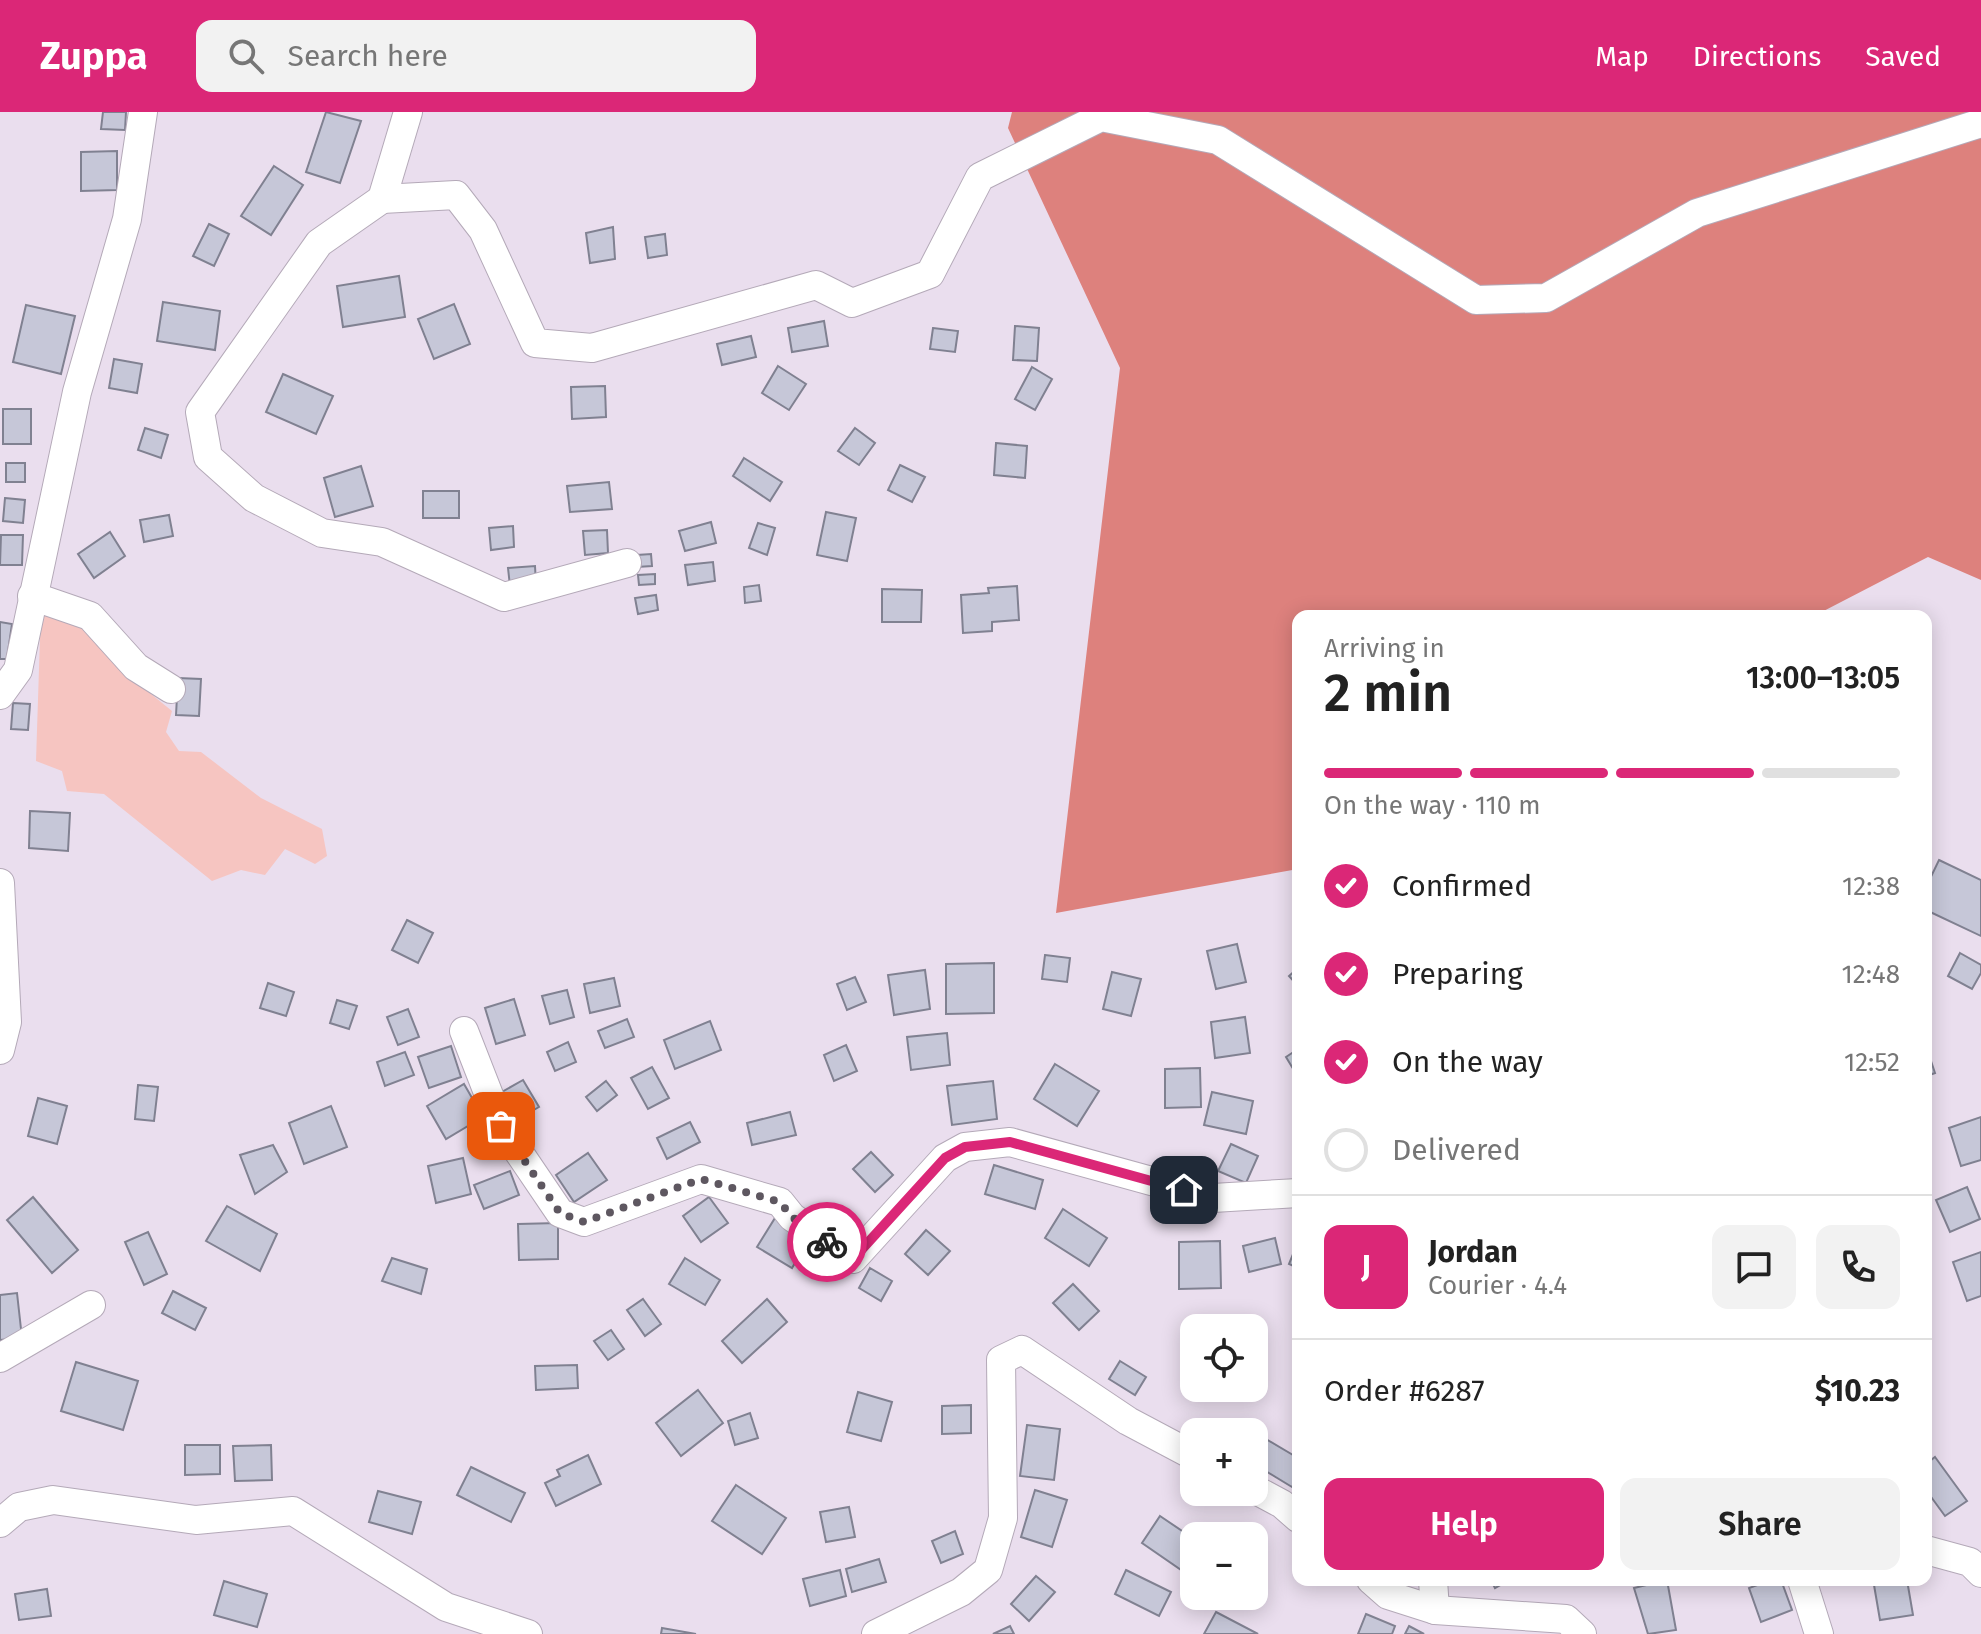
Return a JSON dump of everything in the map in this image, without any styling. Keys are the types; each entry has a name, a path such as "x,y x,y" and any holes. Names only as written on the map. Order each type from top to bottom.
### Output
{"street":[{"path":"0,695 18,670 77,392 127,219 143,112"},
{"path":"382,199 408,112"},
{"path":"627,563 504,597 382,542 322,533 254,498 208,457 200,412 319,243 382,199 456,195 483,230 535,343 592,348 816,285 852,303 930,274 980,177 1101,117 1218,140 1476,300 1546,298 1697,213 1981,123"},
{"path":"32,596 90,616 136,667 171,689"},
{"path":"0,883 7,1022 0,1050"},
{"path":"464,1031 501,1126 560,1213 584,1222 701,1179 780,1202 792,1217 853,1259 945,1158 965,1147 1010,1142 1213,1198 1292,1193"},
{"path":"0,1358 91,1305"},
{"path":"876,1634 961,1592 988,1570 1003,1518 1001,1360 1022,1350 1128,1421 1180,1449"},
{"path":"1268,1496 1292,1513"},
{"path":"0,1523 19,1507 53,1500 196,1520 293,1511 446,1607 528,1634"},
{"path":"1932,1552 1970,1562 1981,1573"},
{"path":"1378,1586 1388,1595 1435,1610 1566,1619 1582,1634"},
{"path":"1433,1586 1435,1610"},
{"path":"1804,1586 1819,1634"}],"shaded area":[{"path":"1012,112 1981,112 1981,580 1928,557 1826,610 1292,610 1292,870 1056,913 1120,368 1008,128"},
{"path":"41,607 85,623 119,668 172,711 166,732 179,751 201,752 261,798 322,829 327,856 315,864 285,849 265,875 241,870 212,881 104,794 67,791 62,771 36,761"}],"building":[{"path":"103,112 126,112 125,130 101,129"},
{"path":"326,112 361,121 340,183 306,172"},
{"path":"117,151 117,190 81,191 81,152"},
{"path":"274,166 303,185 271,235 241,216"},
{"path":"209,224 229,234 214,266 193,256"},
{"path":"613,227 615,259 590,263 586,233"},
{"path":"665,234 667,255 648,258 645,237"},
{"path":"399,276 405,317 343,327 337,286"},
{"path":"163,302 220,311 215,350 157,341"},
{"path":"454,304 470,344 434,359 418,319"},
{"path":"26,305 75,316 61,374 13,362"},
{"path":"824,321 828,346 792,352 788,328"},
{"path":"1015,326 1039,328 1037,361 1013,360"},
{"path":"933,328 958,331 955,352 930,349"},
{"path":"751,336 756,357 722,365 717,344"},
{"path":"114,359 142,364 137,393 109,388"},
{"path":"778,366 806,384 789,410 762,393"},
{"path":"1032,367 1052,379 1035,410 1015,399"},
{"path":"283,374 333,396 316,434 266,412"},
{"path":"605,386 606,417 572,419 571,387"},
{"path":"3,409 31,409 31,444 3,444"},
{"path":"145,428 168,435 161,458 138,450"},
{"path":"855,428 875,443 859,465 838,451"},
{"path":"996,443 1027,446 1025,478 994,475"},
{"path":"744,458 782,482 770,501 733,476"},
{"path":"6,463 25,463 25,482 6,482"},
{"path":"900,465 925,477 912,502 888,490"},
{"path":"361,466 373,506 335,517 324,478"},
{"path":"609,482 612,509 570,512 567,486"},
{"path":"423,491 459,491 459,518 423,518"},
{"path":"5,498 25,500 23,523 3,521"},
{"path":"826,512 856,518 847,561 817,555"},
{"path":"169,515 173,536 144,542 140,520"},
{"path":"711,522 716,543 685,551 679,531"},
{"path":"758,523 775,528 767,555 749,548"},
{"path":"513,526 514,547 491,550 489,528"},
{"path":"607,530 608,553 585,555 583,531"},
{"path":"110,532 125,556 94,578 78,554"},
{"path":"1,535 23,535 22,565 0,565"},
{"path":"651,554 652,566 637,567 637,555"},
{"path":"713,562 715,581 688,585 685,565"},
{"path":"535,566 536,584 510,586 508,568"},
{"path":"655,574 655,584 639,585 638,575"},
{"path":"759,585 761,601 745,603 744,587"},
{"path":"1017,586 1019,620 992,622 992,631 963,633 961,595 989,593 988,588"},
{"path":"882,589 922,590 921,622 882,622"},
{"path":"656,595 658,610 638,614 635,598"},
{"path":"0,622 12,624 7,659 0,659"},
{"path":"178,678 201,679 199,716 176,715"},
{"path":"13,703 30,704 28,730 11,729"},
{"path":"30,811 70,813 68,851 29,848"},
{"path":"1939,860 1981,880 1981,936 1932,913 1932,875"},
{"path":"407,920 433,933 418,963 392,950"},
{"path":"1237,944 1246,982 1216,989 1207,951"},
{"path":"1960,953 1981,965 1981,973 1972,989 1948,976"},
{"path":"1045,955 1070,958 1067,982 1042,979"},
{"path":"994,963 994,1013 946,1014 946,964"},
{"path":"925,970 930,1009 894,1015 888,975"},
{"path":"1112,972 1141,979 1131,1016 1103,1009"},
{"path":"855,977 866,1002 847,1010 837,984"},
{"path":"614,978 620,1006 590,1013 584,984"},
{"path":"268,983 294,992 286,1016 260,1008"},
{"path":"567,990 574,1017 550,1024 542,996"},
{"path":"514,999 525,1035 496,1044 485,1008"},
{"path":"337,1000 357,1006 349,1029 330,1023"},
{"path":"408,1009 419,1037 398,1045 387,1017"},
{"path":"1245,1017 1250,1053 1215,1058 1211,1022"},
{"path":"627,1019 634,1037 605,1048 598,1031"},
{"path":"710,1021 721,1050 675,1069 664,1040"},
{"path":"947,1033 950,1065 911,1070 907,1037"},
{"path":"568,1042 576,1062 555,1071 547,1052"},
{"path":"846,1045 857,1071 834,1081 824,1055"},
{"path":"451,1046 461,1077 429,1088 418,1057"},
{"path":"405,1052 414,1075 385,1086 377,1062"},
{"path":"1292,1053 1292,1067 1286,1057"},
{"path":"1055,1064 1099,1091 1077,1126 1034,1099"},
{"path":"652,1067 669,1098 648,1109 631,1078"},
{"path":"1200,1068 1201,1107 1165,1108 1165,1069"},
{"path":"523,1080 539,1107 516,1120 500,1093"},
{"path":"606,1081 617,1095 597,1111 586,1097"},
{"path":"993,1081 997,1119 952,1125 947,1086"},
{"path":"464,1084 483,1117 446,1139 427,1106"},
{"path":"138,1085 158,1087 154,1121 135,1119"},
{"path":"1212,1092 1253,1101 1246,1134 1204,1125"},
{"path":"38,1098 67,1106 57,1144 28,1136"},
{"path":"331,1106 347,1147 304,1164 289,1123"},
{"path":"790,1112 796,1135 752,1145 747,1123"},
{"path":"1981,1117 1981,1160 1961,1166 1949,1128"},
{"path":"690,1122 700,1142 667,1159 657,1138"},
{"path":"1231,1144 1258,1156 1246,1183 1218,1171"},
{"path":"273,1145 287,1172 255,1194 240,1155"},
{"path":"871,1152 893,1175 875,1192 853,1169"},
{"path":"588,1153 607,1180 574,1202 556,1175"},
{"path":"463,1158 471,1194 436,1203 428,1166"},
{"path":"994,1165 1043,1180 1035,1209 985,1194"},
{"path":"510,1171 519,1195 484,1209 474,1185"},
{"path":"1967,1187 1980,1219 1950,1232 1936,1200"},
{"path":"33,1197 78,1250 52,1273 7,1220"},
{"path":"709,1197 728,1223 701,1242 683,1216"},
{"path":"227,1206 277,1234 260,1271 206,1241"},
{"path":"1063,1209 1107,1238 1089,1266 1045,1238"},
{"path":"775,1218 809,1239 792,1268 757,1247"},
{"path":"558,1223 558,1259 519,1260 518,1224"},
{"path":"926,1230 950,1251 928,1275 905,1254"},
{"path":"148,1232 167,1274 144,1285 125,1242"},
{"path":"1275,1238 1281,1264 1249,1272 1243,1246"},
{"path":"1220,1241 1221,1288 1179,1289 1179,1242"},
{"path":"1981,1252 1981,1296 1967,1301 1953,1262"},
{"path":"392,1258 427,1269 421,1294 382,1281"},
{"path":"685,1258 720,1280 705,1305 669,1284"},
{"path":"870,1268 892,1281 881,1301 859,1288"},
{"path":"1073,1284 1099,1311 1079,1330 1053,1303"},
{"path":"173,1291 206,1308 195,1330 162,1313"},
{"path":"17,1293 22,1338 0,1340 0,1295"},
{"path":"643,1299 661,1324 645,1336 627,1310"},
{"path":"767,1299 787,1322 742,1363 722,1341"},
{"path":"611,1330 624,1349 608,1360 594,1341"},
{"path":"1120,1361 1146,1377 1135,1395 1109,1379"},
{"path":"76,1362 138,1381 123,1430 61,1411"},
{"path":"577,1365 578,1388 536,1390 535,1366"},
{"path":"698,1390 723,1423 681,1456 656,1423"},
{"path":"858,1392 892,1402 881,1441 847,1432"},
{"path":"971,1405 971,1433 942,1434 942,1406"},
{"path":"750,1413 758,1438 735,1445 728,1421"},
{"path":"1027,1425 1060,1429 1054,1480 1020,1476"},
{"path":"1268,1440 1292,1454 1292,1487 1268,1472"},
{"path":"185,1445 220,1445 220,1474 185,1475"},
{"path":"271,1445 272,1480 235,1481 233,1446"},
{"path":"588,1455 601,1484 556,1506 545,1483 560,1476 557,1470"},
{"path":"1935,1457 1967,1501 1945,1516 1932,1498 1932,1459"},
{"path":"471,1467 525,1493 511,1522 457,1495"},
{"path":"736,1485 786,1518 762,1554 712,1521"},
{"path":"1035,1490 1067,1500 1052,1547 1021,1537"},
{"path":"378,1491 421,1502 412,1534 369,1522"},
{"path":"849,1507 855,1537 826,1542 820,1512"},
{"path":"1160,1516 1180,1530 1180,1569 1142,1543"},
{"path":"955,1531 963,1554 941,1563 932,1541"},
{"path":"879,1559 886,1582 852,1592 846,1569"},
{"path":"840,1570 846,1596 810,1606 803,1579"},
{"path":"1126,1570 1171,1592 1159,1616 1115,1594"},
{"path":"1036,1576 1055,1592 1029,1621 1011,1604"},
{"path":"224,1581 267,1594 257,1627 214,1615"},
{"path":"1668,1586 1676,1630 1648,1634 1634,1588"},
{"path":"1783,1586 1792,1610 1761,1622 1749,1588"},
{"path":"1874,1586 1908,1586 1913,1615 1880,1620"},
{"path":"47,1589 51,1616 19,1620 15,1594"},
{"path":"1216,1612 1258,1634 1204,1634"},
{"path":"1366,1614 1395,1626 1392,1634 1358,1634"},
{"path":"1010,1626 1014,1634 993,1634"},
{"path":"1409,1626 1424,1634 1405,1634"},
{"path":"662,1628 696,1634 661,1634"}],"way so far":[{"path":"501,1126 560,1213 584,1222 701,1179 780,1202 792,1217 827,1242"}],"route":[{"path":"827,1242 853,1259 945,1158 965,1147 1010,1142 1184,1190"}]}
